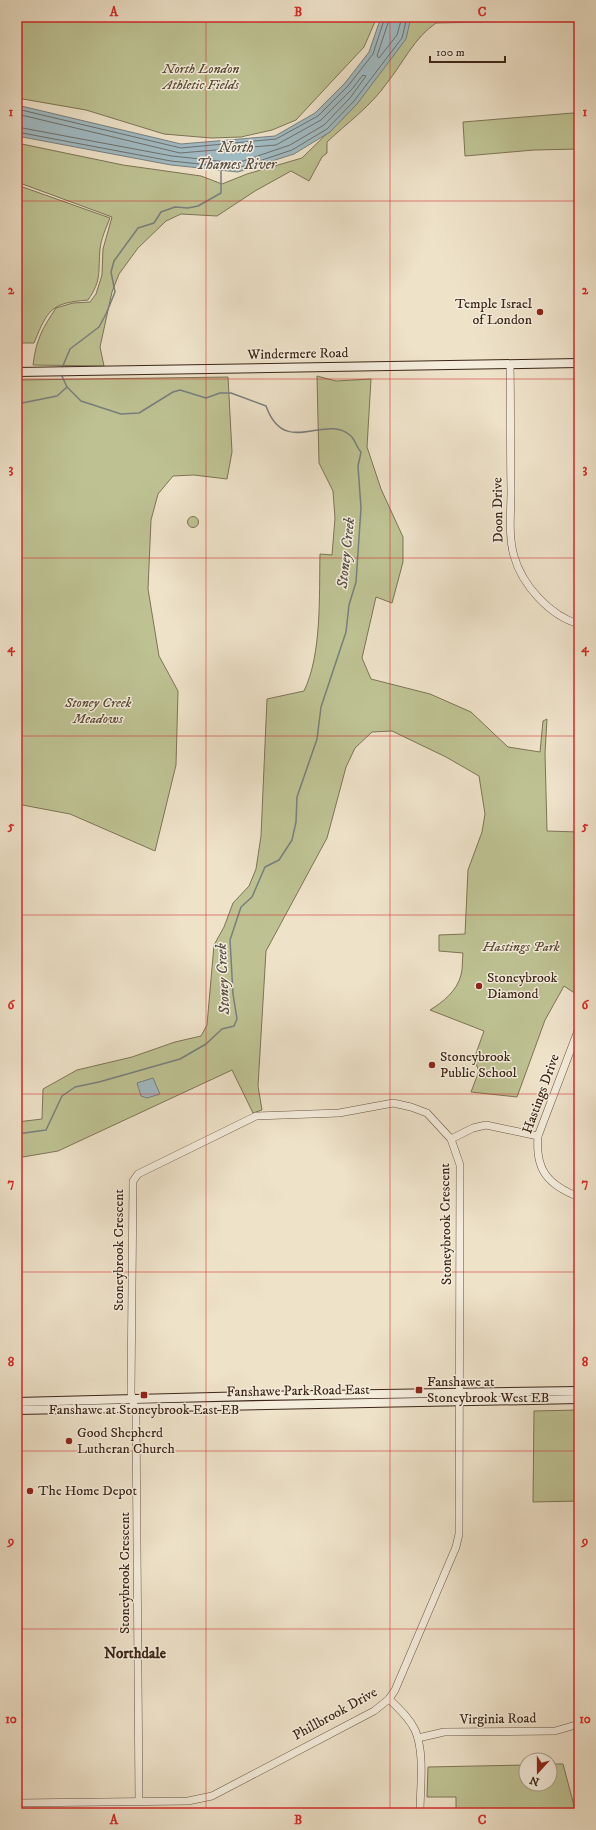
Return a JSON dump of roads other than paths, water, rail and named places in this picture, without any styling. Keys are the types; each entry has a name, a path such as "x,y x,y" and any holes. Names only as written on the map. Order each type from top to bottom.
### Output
{"main road":[{"name":"Windermere Road","path":"17,372 579,363"},
{"name":"Fanshawe Park Road East","path":"17,1410 261,1404 579,1391"},
{"name":"Fanshawe Park Road East","path":"17,1402 458,1397 579,1399"}],"street":[{"name":"Doon Drive","path":"510,365 510,528 514,556 519,571 543,602 564,617 579,624"},
{"name":"Hastings Drive","path":"579,1028 538,1136 536,1153 540,1166 547,1177 558,1188 579,1197"},
{"name":"Stoneybrook Crescent","path":"139,1802 136,1408 132,1400 131,1393 132,1181 138,1174 256,1116 340,1113 386,1104 398,1104 427,1113 451,1139 460,1165 458,1397"},
{"path":"451,1139 473,1128 486,1125 538,1136"},
{"name":"Phillbrook Drive","path":"17,1803 188,1801 212,1796 374,1711 389,1699 403,1673 456,1547 459,1534 458,1397"},
{"path":"389,1699 407,1717 418,1738 420,1758 420,1813"},
{"name":"Virginia Road","path":"418,1738 444,1732 554,1731 579,1724"}],"water":[{"name":"North Thames River","path":"381,17 411,17 406,39 357,104 330,132 294,154 238,172 171,165 17,136 17,105 181,144 275,136 315,113 345,83 369,52"},
{"path":"153,1078 160,1094 147,1098 141,1096 137,1083"}],"waterway":[{"name":"Stoney Creek","path":"62,368 70,349 99,327 115,292 111,272 114,261 138,228 154,223 161,212 175,207 188,208 198,206 221,193 221,169"},
{"name":"Stoney Creek","path":"17,1134 46,1130 62,1096 75,1087 99,1082 180,1059 206,1044 222,1029 234,1026 237,1019 233,994 230,940 241,907 252,897 265,867 279,860 292,840 296,822 297,797 317,739 321,707 346,632 349,605 356,582 361,508 358,466 361,452 351,436 341,430 330,429 306,432 284,430 274,422 266,406 231,393 220,393 206,398 180,390 173,392 139,413 121,414 81,401 67,387 61,374"},
{"path":"17,404 57,396 67,387"}],"place":[{"name":"Temple Israel of London","path":"540,312"},
{"name":"Stoneybrook Diamond","path":"479,986"},
{"name":"Stoneybrook Public School","path":"432,1065"},
{"name":"Fanshawe at Stoneybrook West EB","path":"419,1390"},
{"name":"Fanshawe at Stoneybrook East EB","path":"144,1395"},
{"name":"Good Shepherd Lutheran Church","path":"69,1441"},
{"name":"The Home Depot","path":"30,1491"}],"district":[{"name":"Northdale","path":"135,1653"}],"park label":[{"name":"North London Athletic Fields","path":"201,78"},
{"name":"Stoney Creek Meadows","path":"98,712"},
{"name":"Hastings Park","path":"521,947"}]}
